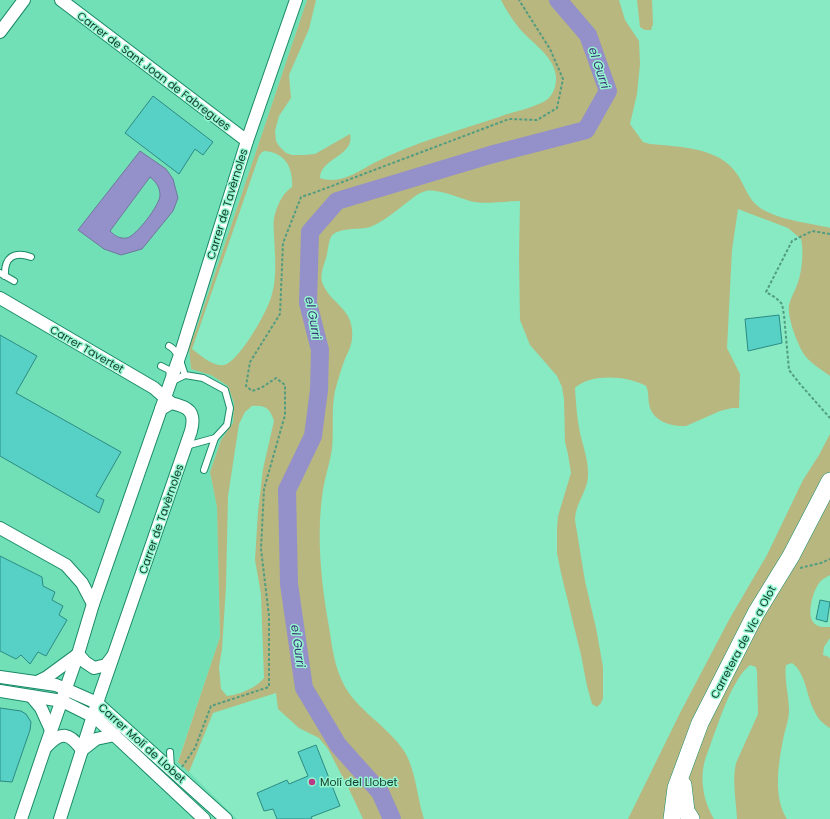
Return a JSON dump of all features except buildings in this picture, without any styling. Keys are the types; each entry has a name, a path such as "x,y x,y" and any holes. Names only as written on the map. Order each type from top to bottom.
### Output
{"street":[{"path":"0,32 24,0"},
{"name":"Carrer de Sant Joan de Fabregues","path":"61,0 247,141"},
{"name":"Carrer de Tavèrnoles","path":"21,819 44,748 78,654 93,604 166,403 171,382 247,141 296,0"},
{"name":"Carrer Tavertet","path":"0,298 154,388 166,403"},
{"name":"Carrer de Tavèrnoles","path":"60,819 97,703 186,446 193,421 190,412 184,406 166,403"},
{"name":"Carretera de Vic a Olot","path":"672,819 676,788 700,723 756,613 785,565 830,480"},
{"path":"0,528 66,565 82,583 93,604"},
{"path":"38,682 48,677 78,654 85,662 94,668 106,665 113,656"},
{"name":"Carrer Molí de Llobet","path":"0,677 56,685 64,695 93,716 115,735 204,819"},
{"name":"Carrer Molí de Llobet","path":"0,691 31,696 64,695 97,703 176,768 226,819"},
{"path":"31,696 42,708 51,730"},
{"path":"44,748 54,738 63,735 74,740 82,750 96,740 115,735"},
{"name":"Carretera de Vic a Olot","path":"685,764 683,795 686,811 691,819"}],"lane":[{"path":"14,281 3,274 7,261 13,255 22,254 31,257"},
{"path":"169,346 174,348 179,357 185,375"},
{"path":"161,366 169,370 171,382 185,375 203,378 225,390 230,408 227,425 215,438 204,470"},
{"path":"186,446 215,438"},
{"path":"170,752 176,768"}],"path":[{"path":"176,768 195,748 211,706 269,687 269,616 261,549 264,489 285,414 285,385 276,378 261,388 252,391 246,386 250,362 280,314 283,243 301,197 509,119 537,120 557,108 563,79 550,49 519,0"},
{"path":"830,234 812,231 792,241 766,292 782,304 789,370 830,418"},
{"path":"785,565 801,568 830,559"}],"shaded area":[{"path":"0,0 307,0 189,347 191,369 211,375 228,386 234,403 233,423 221,440 210,472 217,507 220,637 178,761 237,819 0,819"},
{"path":"307,0 316,0 309,29 289,75 291,98 279,116 275,131 276,141 279,146 286,153 292,155 315,154 350,134 350,141 347,147 325,166 321,171 320,178 327,180 341,179 355,174 404,149 451,132 535,106 545,101 555,87 556,77 554,69 545,54 519,28 501,0 619,0 625,20 639,41 640,64 637,94 630,124 643,142 698,150 720,158 737,174 752,200 759,207 774,215 784,218 830,228 830,376 814,365 806,357 791,324 789,305 799,280 802,256 801,239 788,228 738,209 732,250 727,348 740,374 739,408 720,411 686,426 680,426 668,424 658,419 651,410 646,386 630,380 620,378 600,378 582,383 575,388 581,437 587,459 588,479 577,508 575,520 585,581 603,667 603,698 597,707 592,704 587,686 557,553 558,516 571,473 565,442 564,399 562,387 557,376 530,345 520,320 520,201 479,203 443,192 431,190 417,195 375,225 366,228 343,230 331,237 322,273 322,282 330,296 346,313 350,320 352,339 335,391 333,405 332,449 321,507 320,558 326,610 337,669 343,683 355,701 389,733 404,751 414,775 424,819 363,819 328,749 319,738 299,728 278,709 276,693 213,713 189,772 178,762 220,637 217,507 210,472 221,440 233,423 234,403 228,386 211,375 191,369 189,347","holes":["265,151 272,152 283,158 287,163 292,180 292,187 285,193 280,201 274,218 274,287 270,301 245,345 230,362 224,365 215,364 192,349 259,156","252,406 260,406 269,410 274,421 263,469 258,512 255,560 261,594 264,678 257,685 247,690 227,696 221,689 219,667 222,649 226,586 228,496 239,424 245,412"]},
{"path":"637,0 652,0 653,24 651,30 645,30 640,27"},
{"path":"140,151 166,169 173,179 178,198 173,211 142,249 121,255 104,249 78,230","holes":["150,177 156,183 160,192 159,200 156,206 141,226 131,236 127,238 120,238 116,236 110,231"]},
{"path":"830,434 830,575 822,580 817,586 810,610 812,621 815,624 820,627 830,627 830,638 824,647 823,655 829,657 830,659 830,728 822,722 816,714 798,669 792,663 786,665 789,714 780,755 778,789 782,810 787,819 737,819 734,784 736,763 758,714 757,672 756,667 750,665 737,680 732,690 704,763 703,789 708,807 714,819 628,819 680,713 730,618 767,555 803,480"}],"waterway":[{"name":"el Gurri","path":"392,819 380,792 338,745 304,688 289,584 287,490 313,436 319,390 320,350 308,303 310,232 337,201 490,155 586,130 608,91 588,35 558,0"}],"place":[{"name":"Molí del Llobet","path":"312,782"}]}
